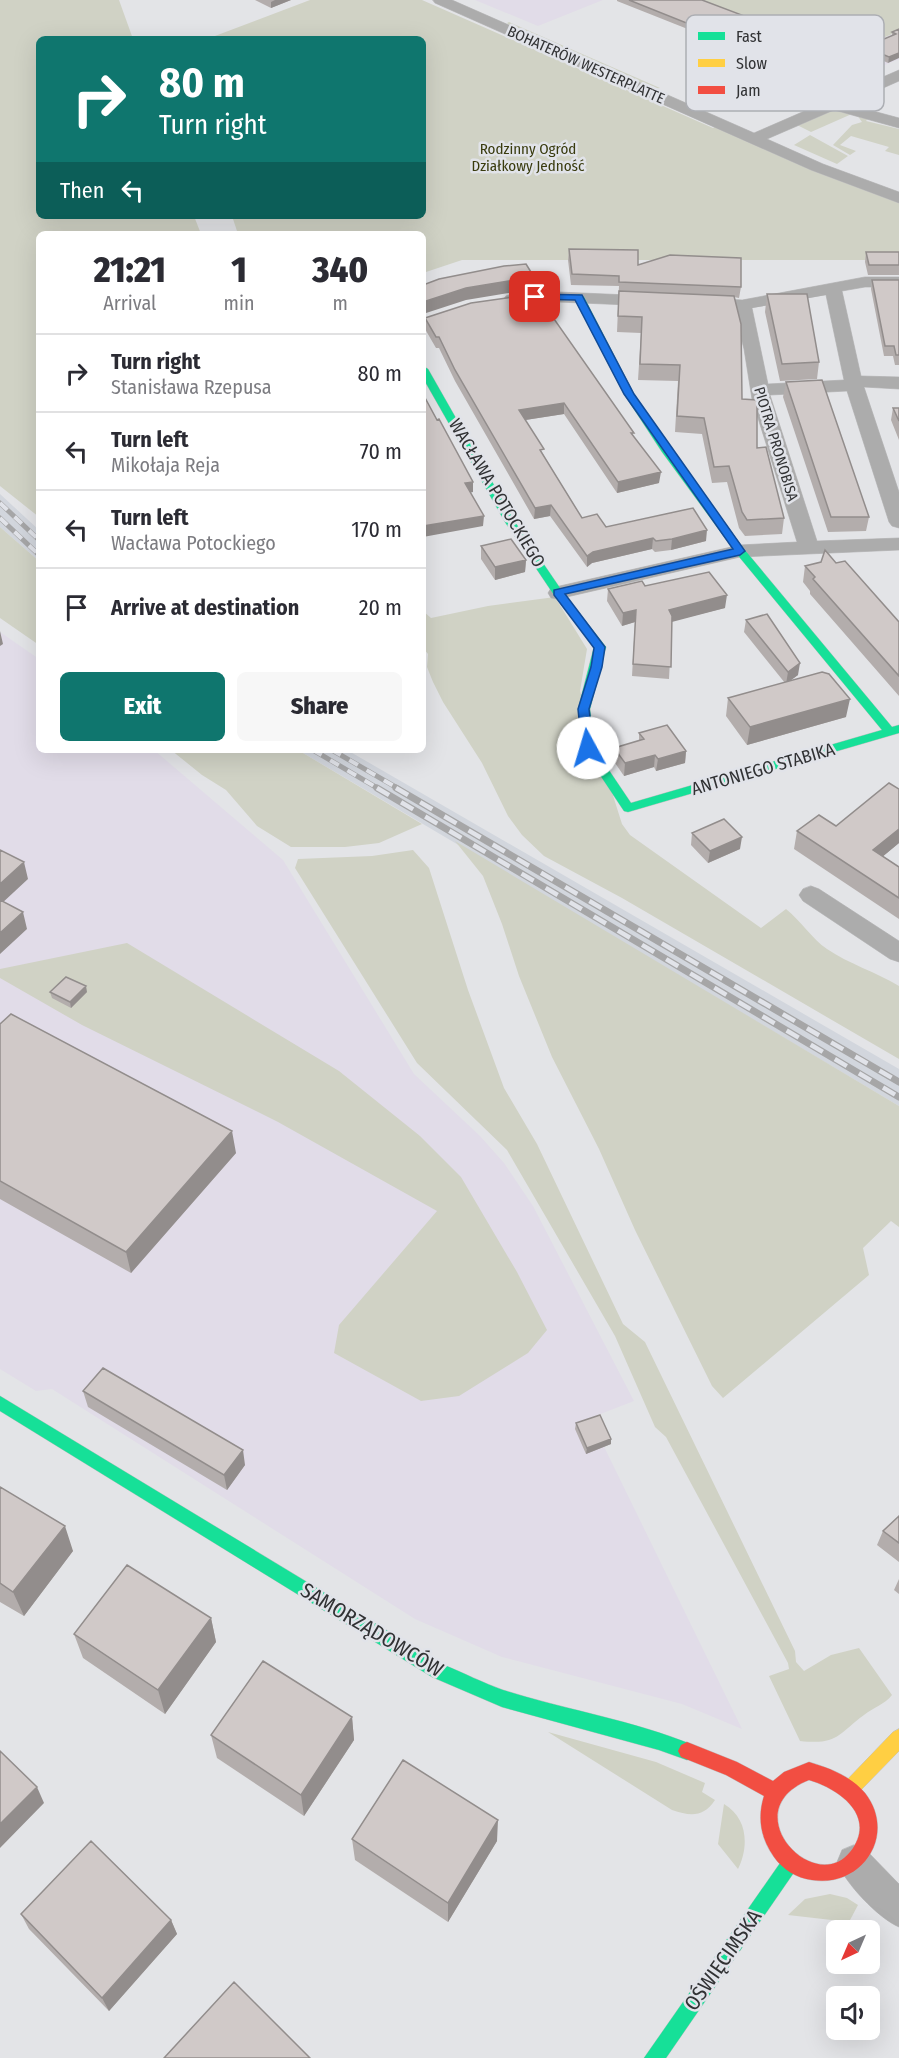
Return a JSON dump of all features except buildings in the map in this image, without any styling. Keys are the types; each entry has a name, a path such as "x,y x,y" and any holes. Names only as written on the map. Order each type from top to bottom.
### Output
{"street":[{"name":"BOHATERÓW WESTERPLATTE","path":"440,0 686,109"},
{"path":"884,81 899,75"},
{"name":"BOHATERÓW WESTERPLATTE","path":"692,111 817,167 899,198"},
{"path":"755,139 816,111"},
{"path":"856,111 899,123"},
{"path":"490,304 535,297 579,297 742,305 865,282 899,282"},
{"path":"833,289 853,383 899,522"},
{"path":"579,297 629,394 740,551 894,730"},
{"name":"PIOTRA PRONOBISA","path":"742,305 753,349 759,390 777,454 809,547"},
{"name":"WACŁAWA POTOCKIEGO","path":"426,374 510,522 558,593 600,647 584,709 588,748 628,808"},
{"path":"759,390 853,383 899,383"},
{"path":"558,593 740,551 899,544"},
{"name":"ANTONIEGO STABIKA","path":"628,808 894,730"},
{"path":"811,895 899,953"},
{"name":"SAMORZĄDOWCÓW","path":"0,1403 438,1671 502,1698 659,1742 731,1768 774,1792"},
{"path":"851,1788 899,1738"},
{"path":"809,1771 824,1772 838,1778 851,1788 861,1802 867,1818 868,1834 864,1849 854,1862 841,1870 824,1874 807,1871 791,1862 777,1847 769,1829 768,1809 774,1792 789,1778 809,1771"},
{"name":"OŚWIĘCIMSKA","path":"654,2058 791,1862"},
{"path":"854,1862 899,1909"}],"shaded area":[{"path":"475,0 603,0 538,26"},
{"path":"899,31 899,59 884,65 884,38"},
{"path":"0,494 36,527 36,558 0,527"},
{"path":"0,632 36,657 36,753 158,753 283,860 414,1074 480,1136 504,1163 533,1206 634,1401 590,1418 742,1729 682,1704 502,1657 415,1619 52,1389 36,1391 0,1369"},
{"path":"303,753 352,753 899,1069 899,1106"}],"green space":[{"path":"0,0 119,0 132,36 36,36 36,219 195,219 200,231 36,231 36,515 0,486"},
{"name":"Rodzinny Ogród Działkowy Jedność","path":"310,0 422,0 713,128 716,126 899,201 899,260 462,260 426,272 426,231 237,231 233,219 426,219 426,36 215,36"},
{"path":"697,0 899,0 899,31 884,38 884,15 735,15"},
{"path":"507,23 660,88 654,89 510,26"},
{"path":"828,111 854,113 811,132 797,125"},
{"path":"857,115 869,117 866,121 899,129 899,155 885,151 889,147 851,136 840,145 856,151 850,155 833,145 852,125 862,122"},
{"path":"810,135 848,156 837,164 794,145"},
{"path":"0,527 36,558 36,643 0,618"},
{"path":"555,597 587,649 580,691 622,824 630,835 761,928 786,909 827,949 899,986 899,1059 622,898 544,856 522,835 508,816 482,763 443,702 427,667 426,614 431,618 488,606"},
{"path":"175,753 303,753 422,824 379,843 345,847 291,847 257,826 226,790 202,775"},
{"path":"455,841 899,1106 899,1227 891,1221 863,1248 869,1275 723,1398 712,1386 635,1230 599,1149 552,1057 519,976 483,876"},
{"path":"413,850 429,868 468,990 504,1088 537,1144 623,1324 645,1342 795,1651 796,1662 804,1671 831,1655 859,1648 892,1695 830,1740 800,1741 769,1676 789,1669 788,1663 666,1437 655,1427 615,1336 507,1150 417,1063 295,868 298,859 372,856"},
{"path":"127,943 339,1071 420,1136 461,1177 517,1272 547,1330 528,1353 459,1396 421,1401 334,1353 339,1325 437,1211 278,1122 82,1025 0,978 0,969"},
{"path":"548,1732 656,1762 705,1783 702,1792 715,1800 701,1813 685,1814 672,1810"},
{"path":"724,1804 738,1817 744,1834 744,1852 738,1869 718,1844"},
{"path":"830,1894 847,1898 858,1905 850,1920 788,1915 805,1899"}],"railway":[{"path":"0,503 36,537"},
{"path":"0,518 36,552"},
{"path":"318,753 379,789"},
{"path":"337,753 399,789"},
{"path":"377,788 899,1097"},
{"path":"396,788 899,1082"}],"traffic: fast":[{"path":"579,297 629,394 666,450 740,551 889,731"},
{"path":"426,374 510,522 558,593 600,647 584,709 588,748 628,808 899,729"},
{"path":"0,1403 438,1671 502,1698 659,1741 687,1751"},
{"path":"654,2058 791,1862"}],"traffic: slow":[{"path":"851,1788 899,1738"}],"traffic: jam":[{"path":"687,1751 731,1768 774,1792"},
{"path":"809,1771 837,1781 858,1799 865,1810 868,1823 867,1837 861,1852 851,1864 838,1871 813,1871 796,1866 783,1855 772,1833 769,1822 772,1798 778,1788 788,1780 809,1771"}],"route":[{"path":"535,297 579,297 629,394 666,450 740,551 558,593 600,647 584,709 588,748"}]}
